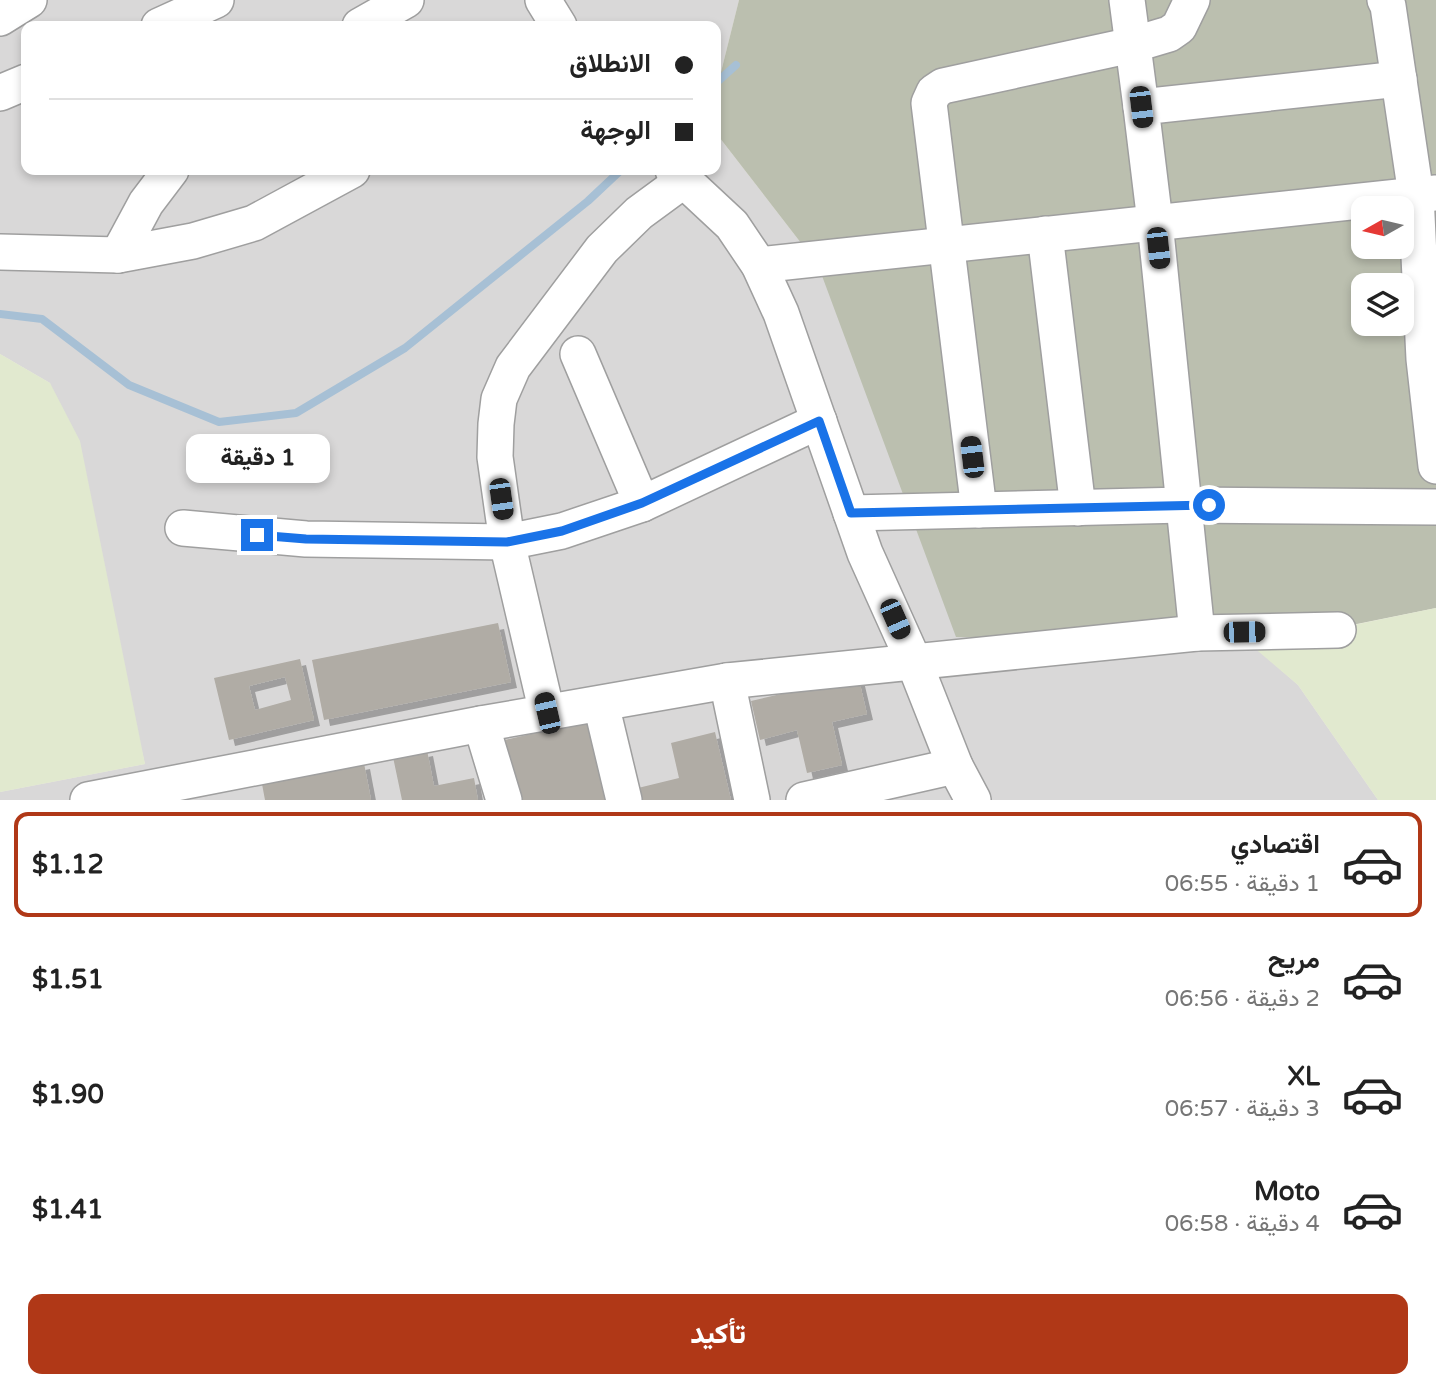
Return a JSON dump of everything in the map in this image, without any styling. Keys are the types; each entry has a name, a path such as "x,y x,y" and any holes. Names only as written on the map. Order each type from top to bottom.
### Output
{"street":[{"path":"0,18 29,0"},
{"path":"170,21 216,0"},
{"path":"369,21 407,0"},
{"path":"543,0 556,21"},
{"path":"1128,0 1155,222 1197,633"},
{"path":"979,510 929,103 934,92 943,86 1132,46 1169,34 1179,27 1192,0"},
{"path":"1385,0 1399,79 1426,194 1436,466"},
{"path":"1141,107 1399,79"},
{"path":"0,93 21,84"},
{"path":"118,255 146,203 167,175"},
{"path":"0,252 118,255 193,242 254,223 343,175"},
{"path":"547,713 507,542 495,457 499,399 513,368 602,249 679,176 732,225 759,265 781,313 865,553 914,662 955,765 973,800"},
{"path":"759,265 1426,194"},
{"path":"1045,234 1078,508"},
{"path":"578,354 642,503"},
{"path":"184,528 306,539 507,542 562,531 642,503 819,421"},
{"path":"851,513 1184,505 1436,508"},
{"path":"88,800 235,786 481,724 727,681 1197,633 1338,630"},
{"path":"727,681 752,800"},
{"path":"601,704 624,800"},
{"path":"481,724 504,800"},
{"path":"804,800 955,765"}],"shaded area":[{"path":"0,0 739,0 721,72 721,21 21,21 21,175 721,175 721,139 818,265 1298,685 1378,800 0,800 0,792 145,764 50,383 0,354"},
{"path":"739,0 1436,0 1436,608 1252,645 956,637 818,265 721,139 721,72"},
{"path":"0,354 50,383 80,441 145,764 0,792"},
{"path":"1436,608 1436,800 1378,800 1298,685 1252,646"}],"building":[{"path":"498,623 511,682 324,720 312,660"},
{"path":"300,659 314,720 229,740 214,678","holes":["285,677 291,700 255,710 249,686"]},
{"path":"858,676 867,714 832,722 842,765 807,773 797,730 760,740 751,701"},
{"path":"591,720 610,800 519,800 505,740"},
{"path":"715,732 731,800 641,800 638,788 679,778 671,743"},
{"path":"427,750 434,786 474,778 478,800 402,800 393,757"},
{"path":"364,763 371,800 265,800 262,784"}],"waterway":[{"path":"721,78 736,65"},
{"path":"0,314 42,319 129,385 219,422 296,413 405,348 588,201 616,175"}],"route":[{"path":"257,535 367,541 507,542 562,531 642,503 819,421 851,513 1209,505"}]}
